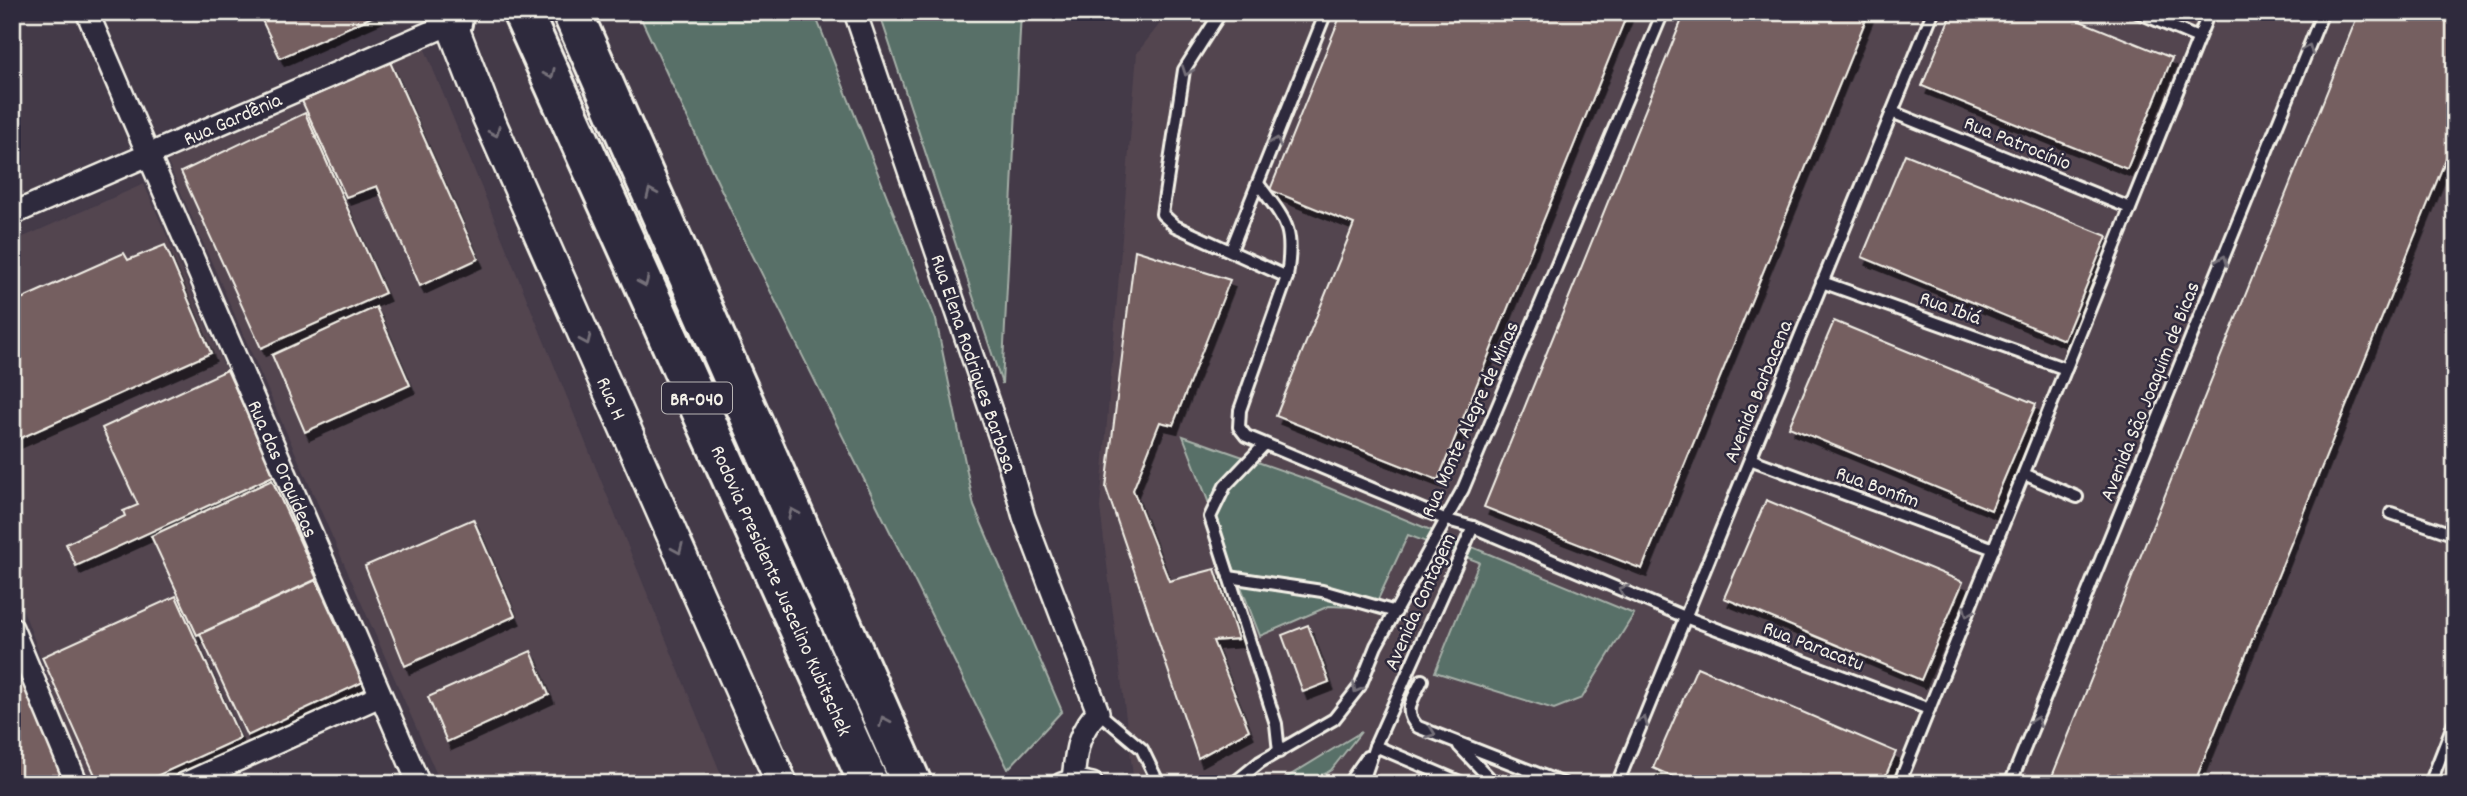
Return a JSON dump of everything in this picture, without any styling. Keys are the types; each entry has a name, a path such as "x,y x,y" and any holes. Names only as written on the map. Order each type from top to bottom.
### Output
{"highway":[{"name":"Rodovia Presidente Juscelino Kubitschek","path":"522,12 869,784"},
{"name":"Rodovia Presidente Juscelino Kubitschek","path":"572,12 912,784"}],"main road":[{"name":"Rua H","path":"451,16 484,108 782,784"}],"street":[{"name":"Rua das Orquídeas","path":"87,12 419,784"},
{"name":"Rua Elena Rodrigues Barbosa","path":"855,12 1010,467 1024,517 1098,712"},
{"name":"Rua Gardênia","path":"12,214 451,16"},
{"path":"12,628 77,784"},
{"path":"184,784 380,696"},
{"path":"1076,782 1076,742 1086,724 1098,712"}],"lane":[{"path":"1221,12 1184,70 1163,214 1175,226 1287,277"},
{"path":"1231,250 1259,186 1325,12"},
{"name":"Rua Monte Alegre de Minas","path":"1233,784 1260,762 1334,719 1360,686 1376,646 1447,520 1663,12"},
{"name":"Avenida Barbacena","path":"1620,782 1933,12"},
{"path":"2137,12 2198,38"},
{"path":"1899,784 2209,12"},
{"name":"Avenida São Joaquim de Bicas","path":"2010,784 2323,12"},
{"name":"Rua Patrocínio","path":"1892,112 2130,208"},
{"name":"Avenida Contagem","path":"1259,186 1289,228 1292,245 1287,277 1240,410 1239,426 1246,436 1263,446 1447,520 1473,527 1375,746 1362,784"},
{"name":"Rua Ibiá","path":"1822,282 2066,369"},
{"path":"1263,446 1225,486 1210,517 1276,724 1279,752"},
{"name":"Rua Bonfim","path":"1750,459 1994,549"},
{"path":"2024,474 2077,497"},
{"path":"2391,513 2455,535"},
{"name":"Rua Paracatu","path":"1473,527 1685,617 1929,709"},
{"name":"Avenida Contagem","path":"1229,577 1322,591 1396,612"},
{"path":"1422,680 1408,712 1409,719 1418,727 1564,784"},
{"name":"Rua Elena Rodrigues Barbosa","path":"1098,712 1142,749 1159,784"},
{"path":"2430,784 2455,720"},
{"path":"1454,741 1495,784"},
{"path":"1348,784 1375,746 1465,784"}],"shaded area":[{"path":"1169,12 2455,12 2455,784 1134,784 1100,508 1137,53"},
{"path":"424,47 725,784 441,784 167,161"},
{"path":"144,184 368,693 162,784 88,784 12,580 12,242"}],"green space":[{"path":"638,12 814,12 936,320 974,506 1062,711 1008,769 743,236"},
{"path":"879,12 1021,12 1002,384"},
{"path":"1183,436 1312,481 1634,614 1582,698 1554,709 1435,672 1479,562 1408,535 1374,608 1329,606 1260,636"},
{"path":"1361,732 1331,770 1309,784 1276,784"}],"building":[{"path":"258,12 383,12 280,58"},
{"path":"1342,12 1628,12 1438,480 1276,416 1354,224 1270,190"},
{"path":"1685,12 1869,12 1642,569 1484,507"},
{"path":"1952,12 2058,12 2172,58 2127,169 1922,86"},
{"path":"2359,12 2455,12 2455,136 2194,784 2049,784"},
{"path":"390,62 478,259 420,286 377,186 346,197 302,101"},
{"path":"305,113 385,293 261,348 181,172"},
{"path":"1905,154 2107,236 2064,340 1862,257"},
{"path":"165,245 211,353 12,442 12,303 124,253 128,260"},
{"path":"1135,250 1230,280 1173,425 1160,422 1133,490 1169,581 1215,569 1238,639 1213,641 1249,730 1198,758 1106,488"},
{"path":"376,307 410,385 305,432 272,355"},
{"path":"1834,321 2036,404 1991,510 1789,427"},
{"path":"227,370 275,475 76,566 66,544 125,516 123,511 138,505 102,428"},
{"path":"272,480 317,579 197,635 151,536"},
{"path":"1766,500 1963,582 1921,680 1724,598"},
{"path":"473,519 515,616 405,666 365,566"},
{"path":"316,580 363,682 247,736 200,634"},
{"path":"176,596 240,738 139,784 99,784 42,657"},
{"path":"1308,625 1329,682 1303,692 1282,635"},
{"path":"13,651 65,784 12,784"},
{"path":"531,651 549,695 447,742 428,697"},
{"path":"1697,667 1896,752 1882,784 1689,784 1653,768"}]}
